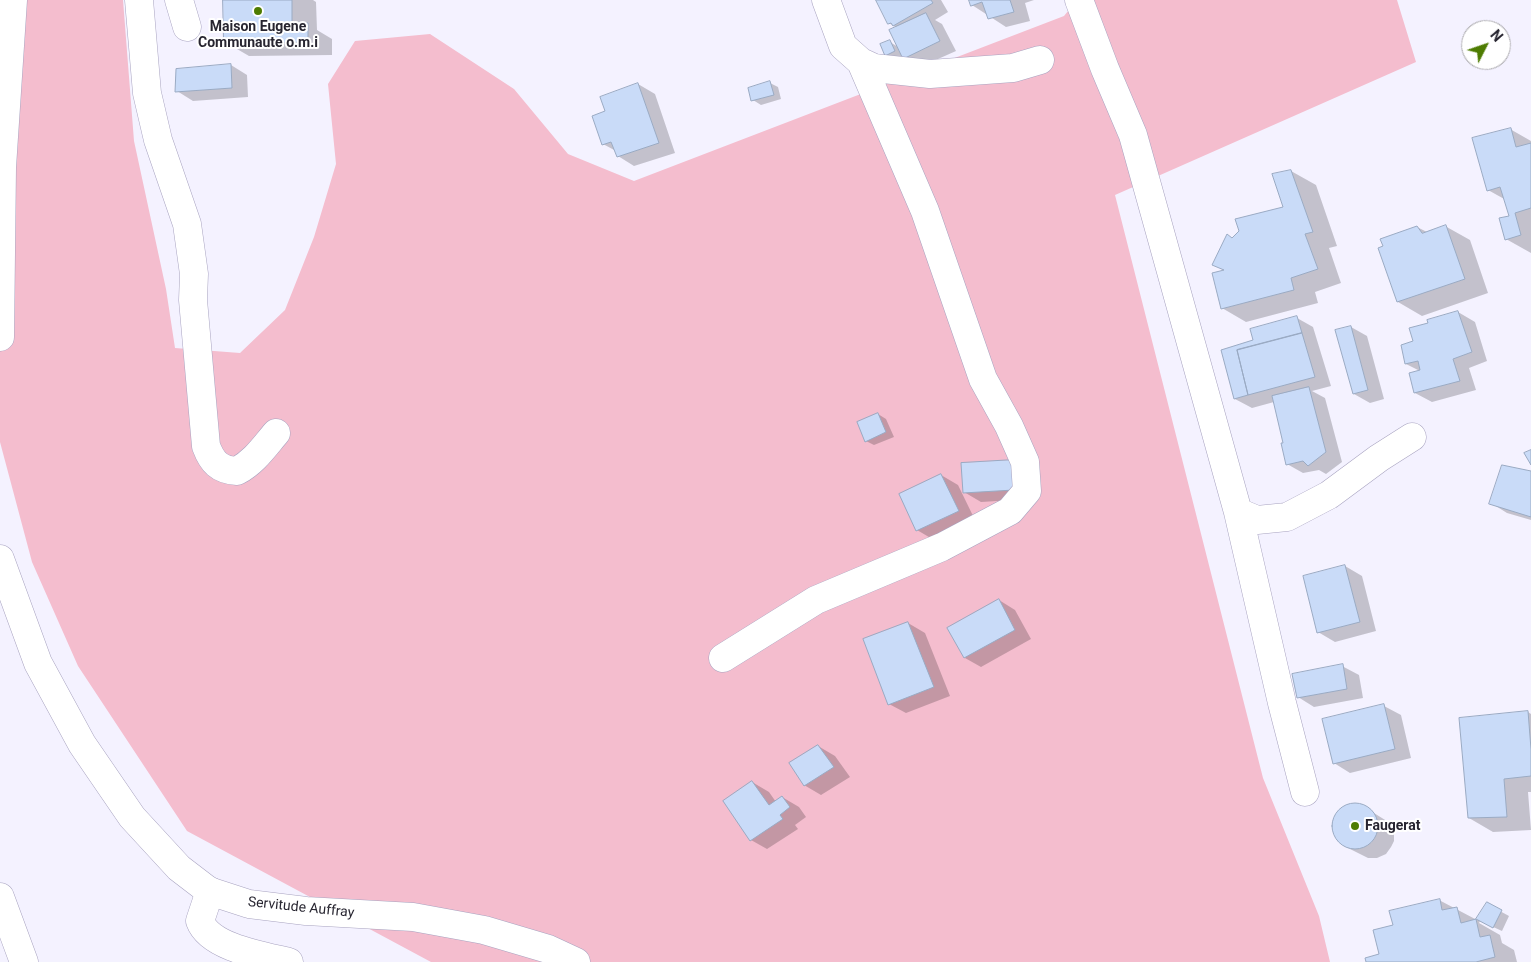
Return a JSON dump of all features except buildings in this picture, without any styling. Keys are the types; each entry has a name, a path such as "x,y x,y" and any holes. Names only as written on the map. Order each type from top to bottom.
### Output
{"street":[{"path":"0,337 2,167 13,0"},
{"path":"139,0 147,93 158,140 188,224 194,274 193,300 206,446 210,457 216,465 237,471 247,466 255,458 276,432"},
{"path":"179,0 187,27"},
{"path":"826,0 843,46 860,62 874,68 930,74 1013,68 1040,60"},
{"path":"1079,0 1133,135 1238,512 1282,703 1306,792"},
{"path":"723,658 816,600 942,547 1010,511 1027,491 1025,462 1009,426 983,378 925,211 860,62"},
{"path":"1238,512 1257,520 1287,517 1329,495 1379,458 1412,437"},
{"name":"Servitude Auffray","path":"0,558 38,663 82,744 132,817 179,868 210,891 250,904 306,911 413,917 484,930 548,950 576,962"},
{"path":"210,891 200,921 209,933 230,947 289,962"},
{"path":"0,897 24,962"}],"shaded area":[{"path":"0,0 123,0 134,141 166,289 175,348 240,353 285,310 314,237 336,164 328,84 355,41 430,34 514,89 568,154 634,181 1064,16 1077,0 1397,0 1416,62 1115,195 1263,778 1319,916 1330,962 431,962 187,831 78,666 32,562 0,442"}],"place":[{"name":"Maison Eugene Communaute o.m.i","path":"258,11"},
{"name":"Faugerat","path":"1355,826"}]}
